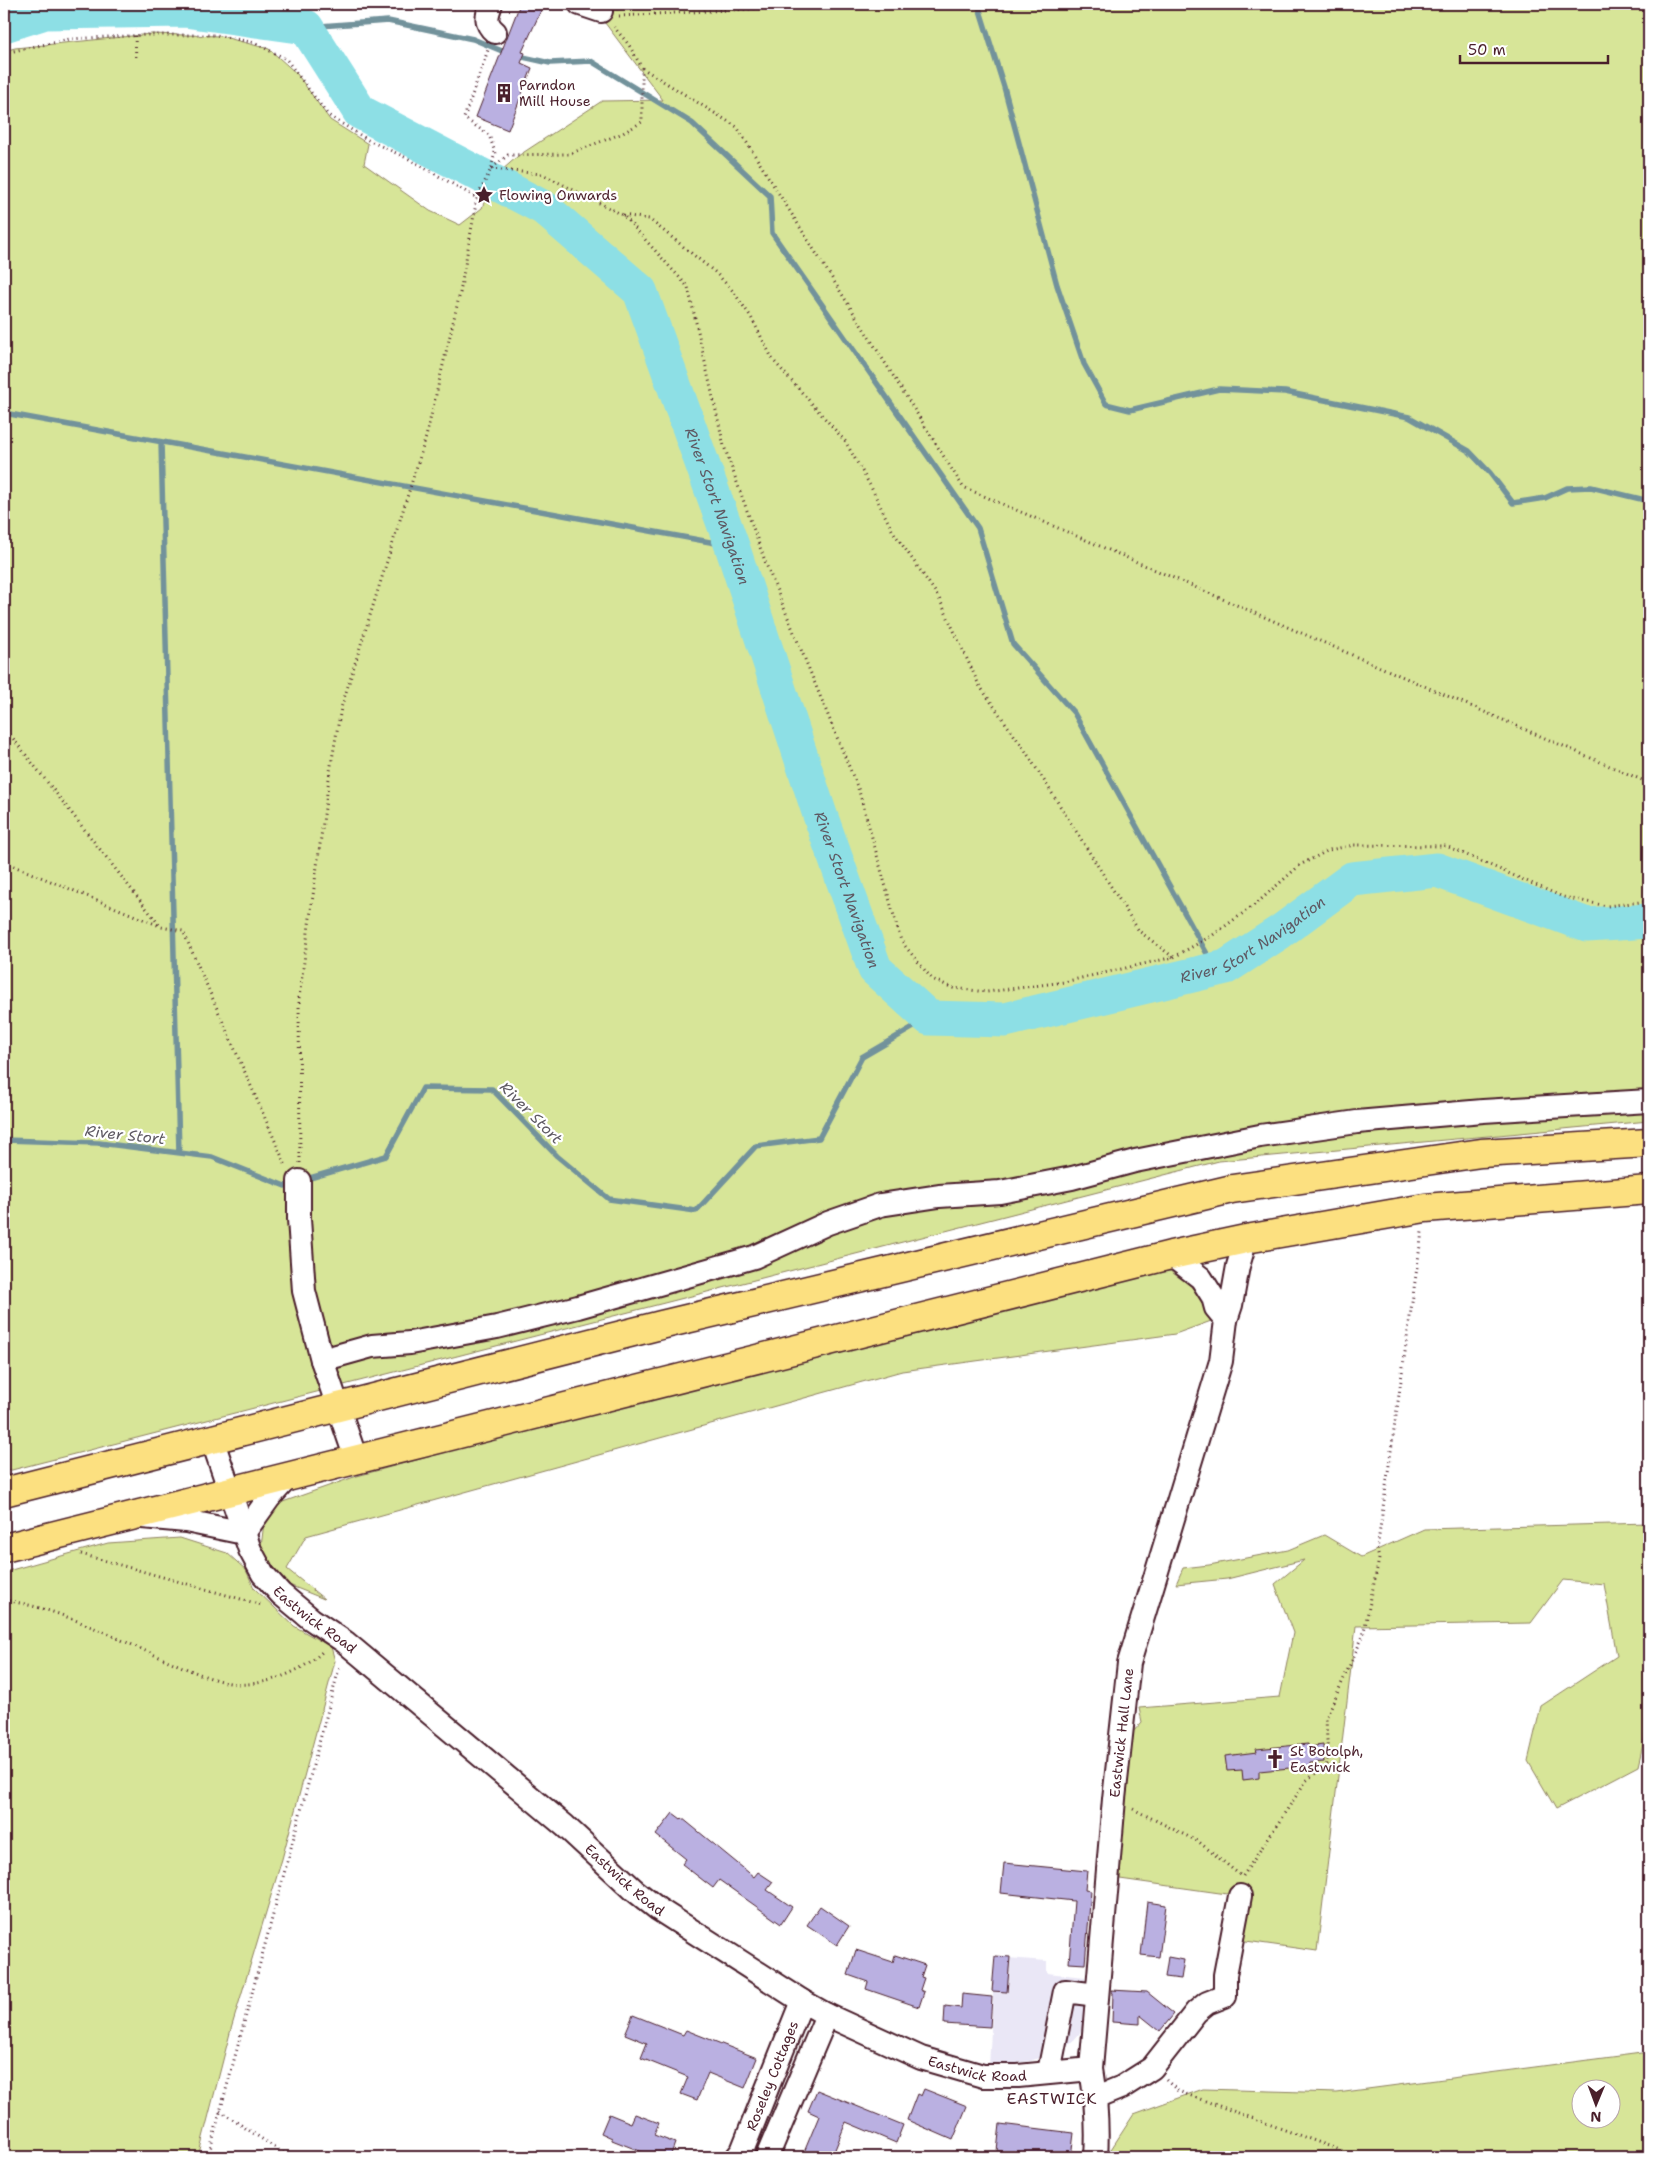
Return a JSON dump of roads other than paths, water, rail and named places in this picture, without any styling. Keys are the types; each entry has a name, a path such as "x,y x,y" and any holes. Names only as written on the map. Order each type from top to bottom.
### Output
{"highway":[{"path":"4,1492 661,1325 1232,1188 1481,1153 1649,1143"},
{"path":"4,1548 1171,1255 1246,1239 1425,1208 1649,1190"}],"street":[{"path":"491,4 486,18 489,27 494,32"},
{"path":"322,1360 372,1346 410,1343 497,1327 578,1307 754,1257 828,1223 880,1205 939,1196 1000,1192 1072,1178 1135,1161 1250,1138 1357,1122 1482,1111 1649,1101"},
{"path":"294,1175 304,1291 322,1360 356,1459"},
{"name":"Eastwick Hall Lane","path":"1096,2157 1098,2135 1096,2098 1091,2069 1114,1799 1130,1663 1221,1362 1226,1320 1246,1239"},
{"path":"1171,1255 1201,1278 1213,1297 1216,1308 1226,1320"},
{"name":"Eastwick Road","path":"212,1439 250,1550 263,1574 280,1594 341,1640 565,1826 634,1890 658,1909 827,2015 921,2058 976,2074 1018,2076 1091,2069"},
{"path":"128,1516 186,1521 244,1533 269,1498 289,1476"},
{"path":"1096,2098 1122,2087 1152,2068 1196,2012 1207,2003 1224,1996 1240,1896"},
{"path":"1049,2072 1065,1991 1097,1995"},
{"name":"Roseley Cottages","path":"745,2155 802,2000"},
{"name":"Roseley Cottages","path":"767,2157 827,2015"}],"water":[{"path":"412,130 486,173 481,176 479,184 405,141 405,133"}],"waterway":[{"path":"978,4 1004,87 1057,285 1084,364 1106,404 1130,410 1219,389 1285,392 1409,417 1469,451 1490,473 1513,503 1545,498 1567,488 1591,487 1649,501"},
{"name":"River Stort Navigation","path":"4,25 45,12 185,10 306,27 360,112 544,208 640,291 732,546 820,815 875,969 929,1018 1005,1020 1226,967 1280,932 1352,879 1437,870 1587,925 1649,921"},
{"path":"306,27 388,21 473,39 502,51"},
{"path":"523,57 550,63 591,61 692,123 770,196 772,233 978,528 1013,644 1074,713 1216,970"},
{"path":"4,413 732,546"},
{"path":"161,442 179,1153"},
{"name":"River Stort","path":"303,1180 386,1156 423,1088 492,1089 557,1156 609,1199 696,1211 756,1146 819,1138 862,1057 929,1018"},
{"name":"River Stort","path":"4,1140 99,1143 212,1157 285,1186 294,1183"}],"place":[{"name":"Parndon Mill House","path":"504,93"},
{"name":"Flowing Onwards","path":"484,195"},
{"name":"St Botolph, Eastwick","path":"1275,1759"}],"district":[{"name":"EASTWICK","path":"1052,2098"}]}
